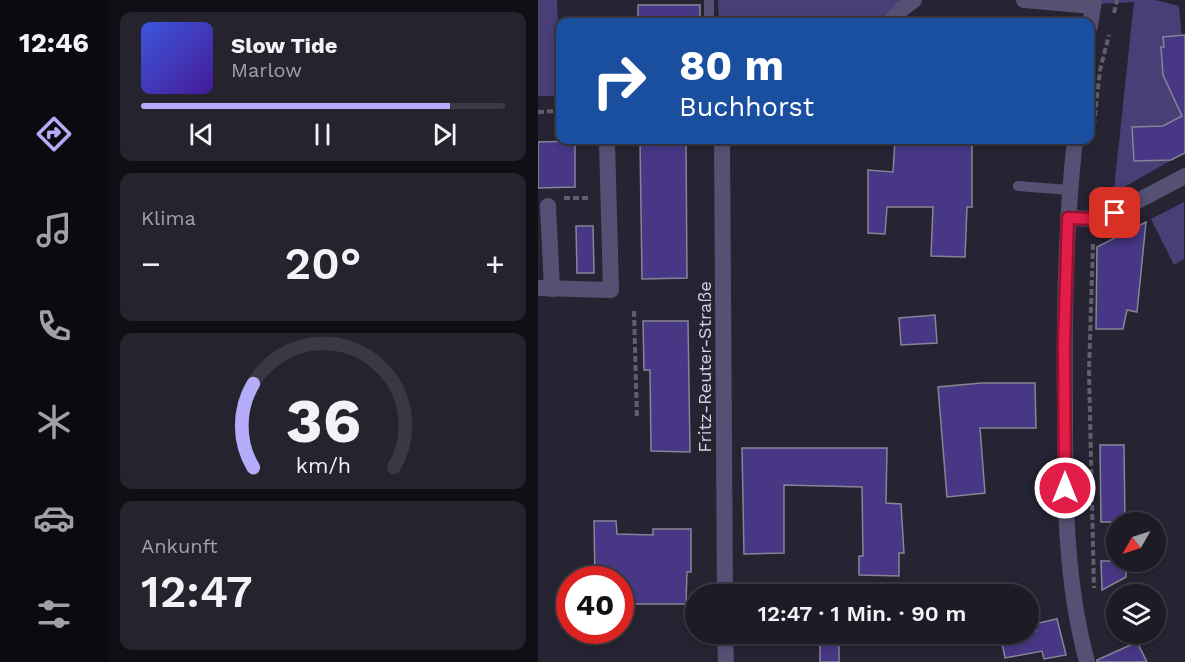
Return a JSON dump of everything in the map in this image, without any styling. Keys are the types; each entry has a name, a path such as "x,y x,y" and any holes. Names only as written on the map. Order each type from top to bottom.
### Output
{"street":[{"path":"894,18 914,0"},
{"path":"1024,0 1093,3 1091,18"},
{"path":"553,202 545,288 611,290 607,144"},
{"name":"Fritz-Reuter-Straße","path":"722,144 725,584"},
{"path":"1075,144 1069,190 1064,344 1066,499 1069,568 1076,616 1087,662"},
{"path":"1068,218 1097,219 1115,213 1184,176"},
{"path":"725,644 726,662"}],"lane":[{"path":"709,0 709,18"},
{"path":"1018,186 1069,190"}],"path":[{"path":"1094,128 1100,70 1117,0"},
{"path":"538,112 556,111"},
{"path":"553,202 609,197"},
{"path":"1093,244 1089,371 1094,598"},
{"path":"634,310 637,419"}],"shaded area":[{"path":"538,0 557,0 556,96 538,96"},
{"path":"718,0 914,0 894,18 719,18"},
{"path":"1081,0 1155,0 1179,6 1185,71 1184,153 1117,191 1114,189 1134,2 1096,4"},
{"path":"1184,202 1184,259 1174,265 1151,219"}],"building":[{"path":"638,5 700,5 700,18 638,18"},
{"path":"1185,35 1185,153 1171,160 1134,161 1132,127 1163,126 1182,116 1163,75 1161,47 1164,47 1163,37"},
{"path":"538,142 575,144 575,187 538,188"},
{"path":"640,144 686,144 687,278 642,279"},
{"path":"895,144 972,144 972,207 967,207 965,257 931,256 933,207 887,207 885,234 868,233 868,170 893,172"},
{"path":"1146,222 1137,312 1127,310 1123,329 1096,329 1097,247"},
{"path":"576,226 593,226 594,273 577,273"},
{"path":"935,315 937,343 901,345 899,318"},
{"path":"643,321 688,321 690,452 651,451 650,370 644,370"},
{"path":"981,383 1035,383 1036,428 980,428 985,493 947,497 938,387"},
{"path":"1100,445 1124,445 1125,512 1106,512 1106,522 1101,522"},
{"path":"742,448 887,448 886,503 901,504 904,553 899,553 899,576 859,575 859,556 863,556 862,487 784,485 784,553 744,554"},
{"path":"594,521 616,521 617,534 653,535 653,529 691,529 691,572 687,572 685,604 634,604 634,566 595,566"},
{"path":"1101,561 1106,561 1106,572 1126,572 1126,577 1113,584 1106,584 1106,588 1102,590"},
{"path":"1057,619 1066,655 1044,659 1042,651 1005,658 1002,644 1039,644 1039,623"},
{"path":"820,644 839,644 839,662 820,662"},
{"path":"1133,644 1138,644 1147,662 1097,662"}],"route":[{"path":"1065,488 1064,344 1068,218 1097,219 1115,213"}]}
